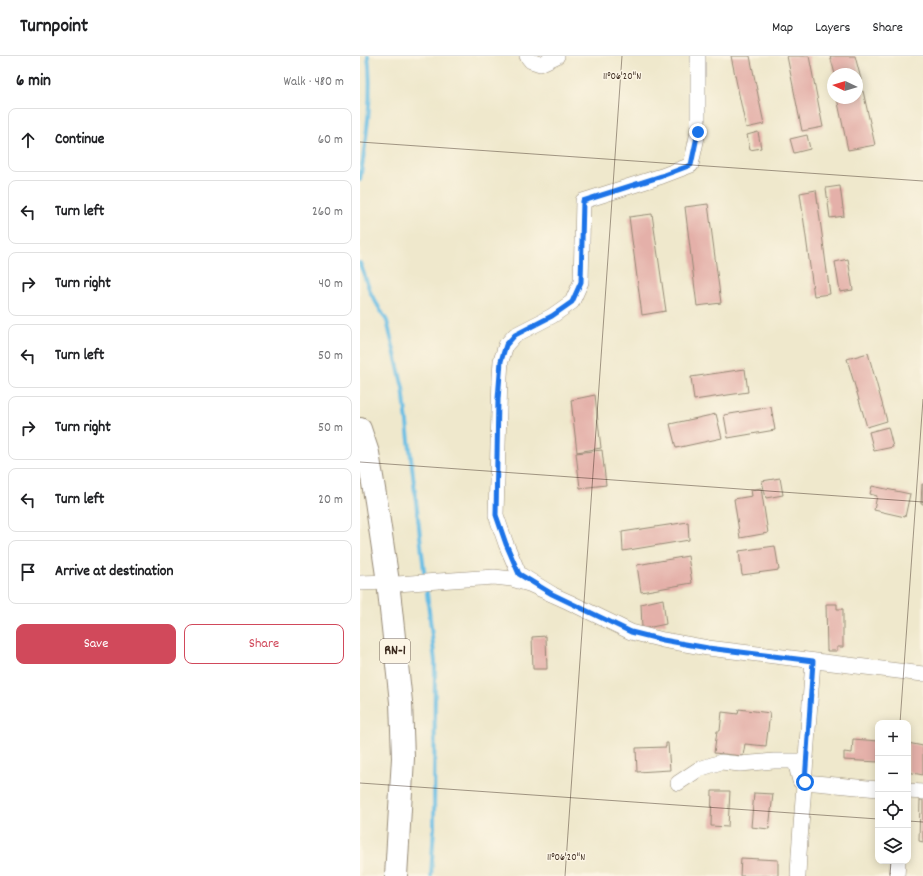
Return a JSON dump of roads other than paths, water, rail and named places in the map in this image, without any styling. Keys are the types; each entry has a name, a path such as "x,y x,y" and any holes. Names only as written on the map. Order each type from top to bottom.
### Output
{"highway":[{"name":"RN-1","path":"360,429 368,453 392,583 401,702 403,758 396,876"}],"street":[{"path":"527,56 531,61 540,64 557,56"},
{"path":"552,594 519,574 506,544 496,515 498,399 503,356 506,345 515,335 552,316 572,302 581,282 583,201 662,176 691,165 698,132 698,56"},
{"path":"360,583 392,583 494,577 512,579 552,594 631,632 663,640 708,648 923,674"},
{"path":"798,876 813,661"},
{"path":"678,784 699,769 721,762 740,764 796,761 804,789"},
{"path":"804,789 875,789"},
{"path":"911,791 923,792"},
{"path":"897,876 898,864"}],"waterway":[{"path":"360,180 369,103 370,87 368,56"},
{"path":"360,263 371,294 387,321 403,388 425,579"},
{"path":"426,585 435,662 434,827 431,876"}]}
